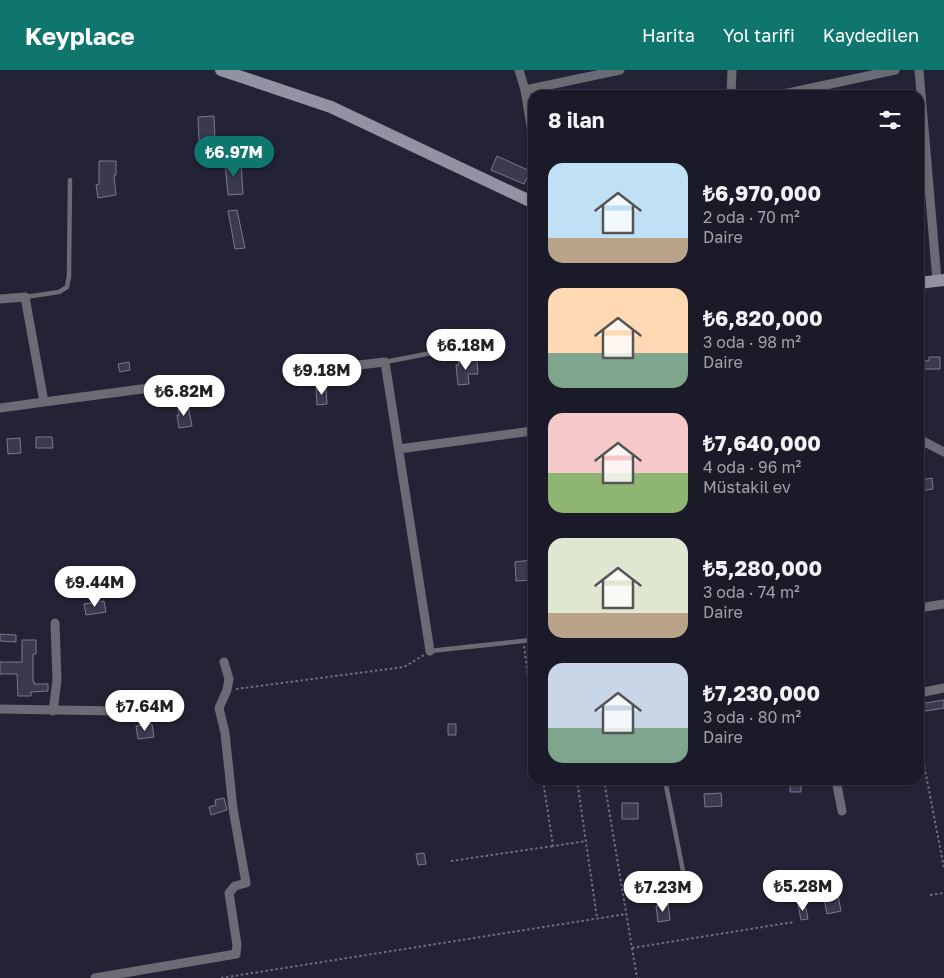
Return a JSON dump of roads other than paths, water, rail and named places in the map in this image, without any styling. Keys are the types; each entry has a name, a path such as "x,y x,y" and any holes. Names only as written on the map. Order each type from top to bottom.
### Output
{"main road":[{"path":"221,70 331,107 528,200"},
{"path":"924,282 941,280"}],"street":[{"path":"519,70 528,108"},
{"path":"525,90 620,70"},
{"path":"731,90 732,70"},
{"path":"802,90 896,70"},
{"path":"919,70 921,90"},
{"path":"924,118 941,280"},
{"path":"0,299 25,297 44,402"},
{"path":"296,372 385,362 430,651"},
{"path":"0,408 210,380"},
{"path":"399,449 528,432"},
{"path":"924,442 944,452"},
{"path":"924,607 944,604"},
{"path":"53,711 58,680 55,623"},
{"path":"95,978 236,954 237,945 229,894 235,886 246,883 233,809 225,733 219,708 227,690 228,678 224,662"},
{"path":"924,692 944,688"},
{"path":"0,709 118,712"},
{"path":"837,785 842,811"}],"lane":[{"path":"25,297 59,292 66,287 69,276 70,180"},
{"path":"385,362 446,350"},
{"path":"430,651 528,640"},
{"path":"666,785 687,891"}]}
